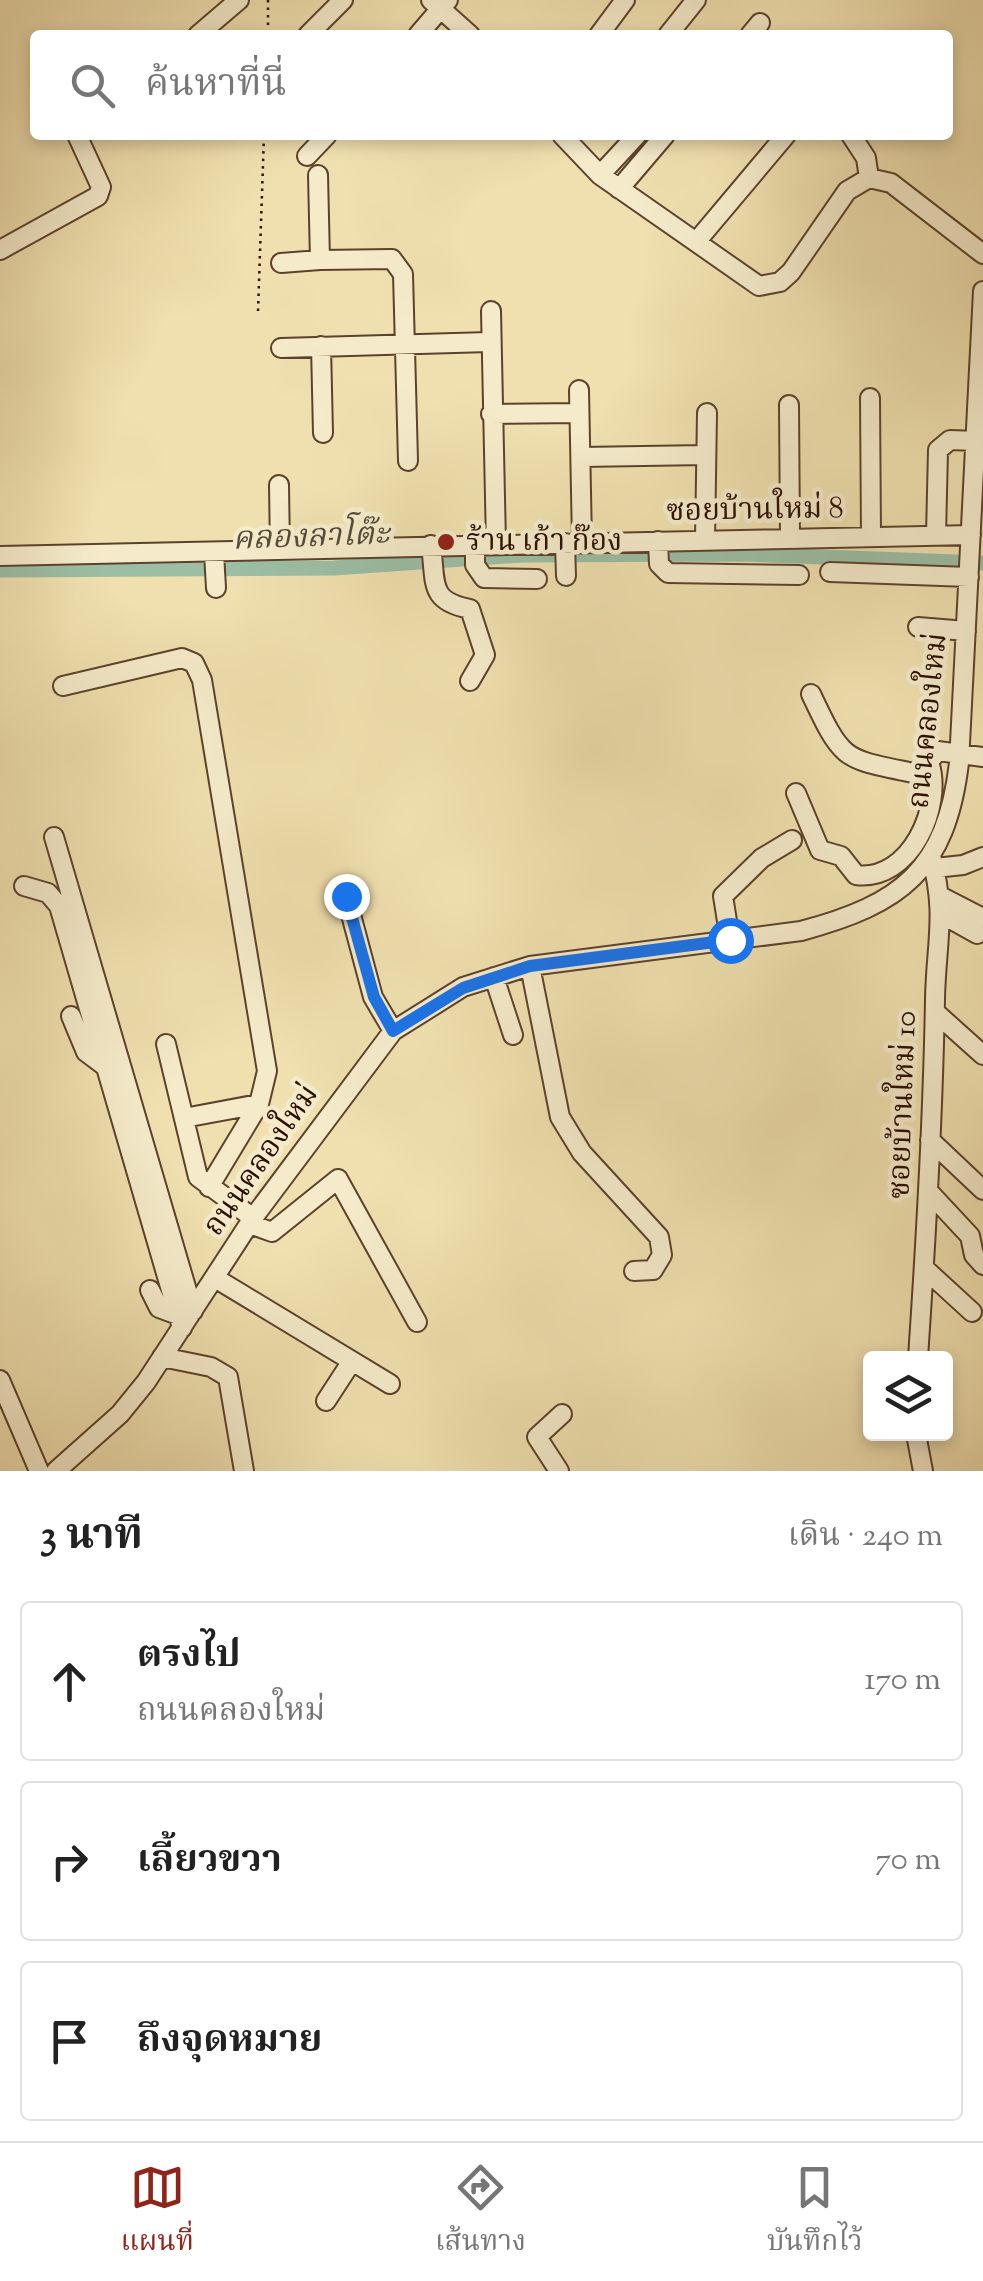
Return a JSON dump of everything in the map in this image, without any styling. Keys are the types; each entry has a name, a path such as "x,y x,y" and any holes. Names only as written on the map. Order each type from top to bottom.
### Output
{"street":[{"path":"204,30 239,0"},
{"path":"313,30 344,0"},
{"path":"603,30 625,0"},
{"path":"672,30 696,0"},
{"path":"421,30 440,3 465,30"},
{"path":"0,250 98,196 101,187 79,140"},
{"path":"308,156 322,140"},
{"path":"566,140 600,176 750,283 766,287 791,272 854,183 869,178 892,183 983,254"},
{"path":"574,151 583,140"},
{"path":"600,176 632,140"},
{"path":"618,189 661,140"},
{"path":"696,242 782,140"},
{"path":"854,140 866,158 869,178"},
{"path":"318,175 320,260"},
{"path":"282,264 392,259 400,264 408,461"},
{"name":"ถนนคลองใหม่","path":"56,1471 120,1414 252,1221 393,1031 463,988 530,966 802,931 862,912 908,884 933,862 954,803 966,634 975,605 969,574 983,292"},
{"path":"491,311 496,544"},
{"path":"281,348 489,342"},
{"path":"321,346 323,433"},
{"path":"569,555 580,457 579,390"},
{"path":"870,398 871,535"},
{"path":"789,405 790,538"},
{"path":"492,414 579,412"},
{"path":"705,540 707,413"},
{"path":"936,536 938,450 950,440 976,441"},
{"path":"580,457 706,456"},
{"path":"280,486 280,550"},
{"name":"ซอยบ้านใหม่ 8","path":"0,556 215,569 280,550 433,556 475,554 496,544 569,555 658,552 705,540 871,535 936,536 971,542"},
{"path":"658,552 668,573 799,575"},
{"path":"475,554 484,578 537,578"},
{"path":"433,556 441,600 448,607 470,609 478,624 485,656 470,681"},
{"path":"830,572 969,574"},
{"path":"918,627 966,634 983,648"},
{"path":"63,686 182,658 194,664 202,680 267,1071 259,1104 209,1187"},
{"path":"811,694 835,745 853,760 918,774 938,751 983,757"},
{"path":"796,793 820,850 841,856 856,875 870,876 886,872 902,858 923,828 935,788 929,762"},
{"path":"54,837 184,1318"},
{"path":"730,940 722,896 762,858 792,840"},
{"path":"933,862 963,865 983,857"},
{"name":"ซอยบ้านใหม่ 10","path":"918,1351 942,906 933,862"},
{"path":"24,886 48,893 59,906 184,1318"},
{"path":"346,896 374,997 393,1031"},
{"path":"942,906 980,926"},
{"path":"530,966 560,1117 582,1153 662,1246 653,1270 634,1271"},
{"path":"494,977 513,1035"},
{"path":"935,1012 983,1055"},
{"path":"70,1016 86,1052 106,1067"},
{"path":"166,1044 198,1177 252,1221 272,1232 338,1179 417,1322"},
{"path":"184,1118 259,1104"},
{"path":"930,1140 983,1190"},
{"path":"929,1192 970,1236 974,1255 983,1266"},
{"path":"924,1268 972,1312"},
{"path":"214,1278 390,1384"},
{"path":"150,1290 160,1308 184,1318"},
{"path":"162,1357 210,1367 228,1377 238,1414 244,1471"},
{"path":"326,1401 352,1361"},
{"path":"0,1380 39,1471"},
{"path":"559,1471 537,1437 562,1414"},
{"path":"917,1441 922,1471"}],"path":[{"path":"268,0 268,30"},
{"path":"258,311 264,140"}],"waterway":[{"name":"คลองลาโต๊ะ","path":"0,570 334,568 522,555 743,554 983,563"}],"place":[{"name":"ร้าน เก้า ก๊อง","path":"446,542"}],"route":[{"path":"346,896 374,997 393,1031 463,988 530,966 730,940"}]}
